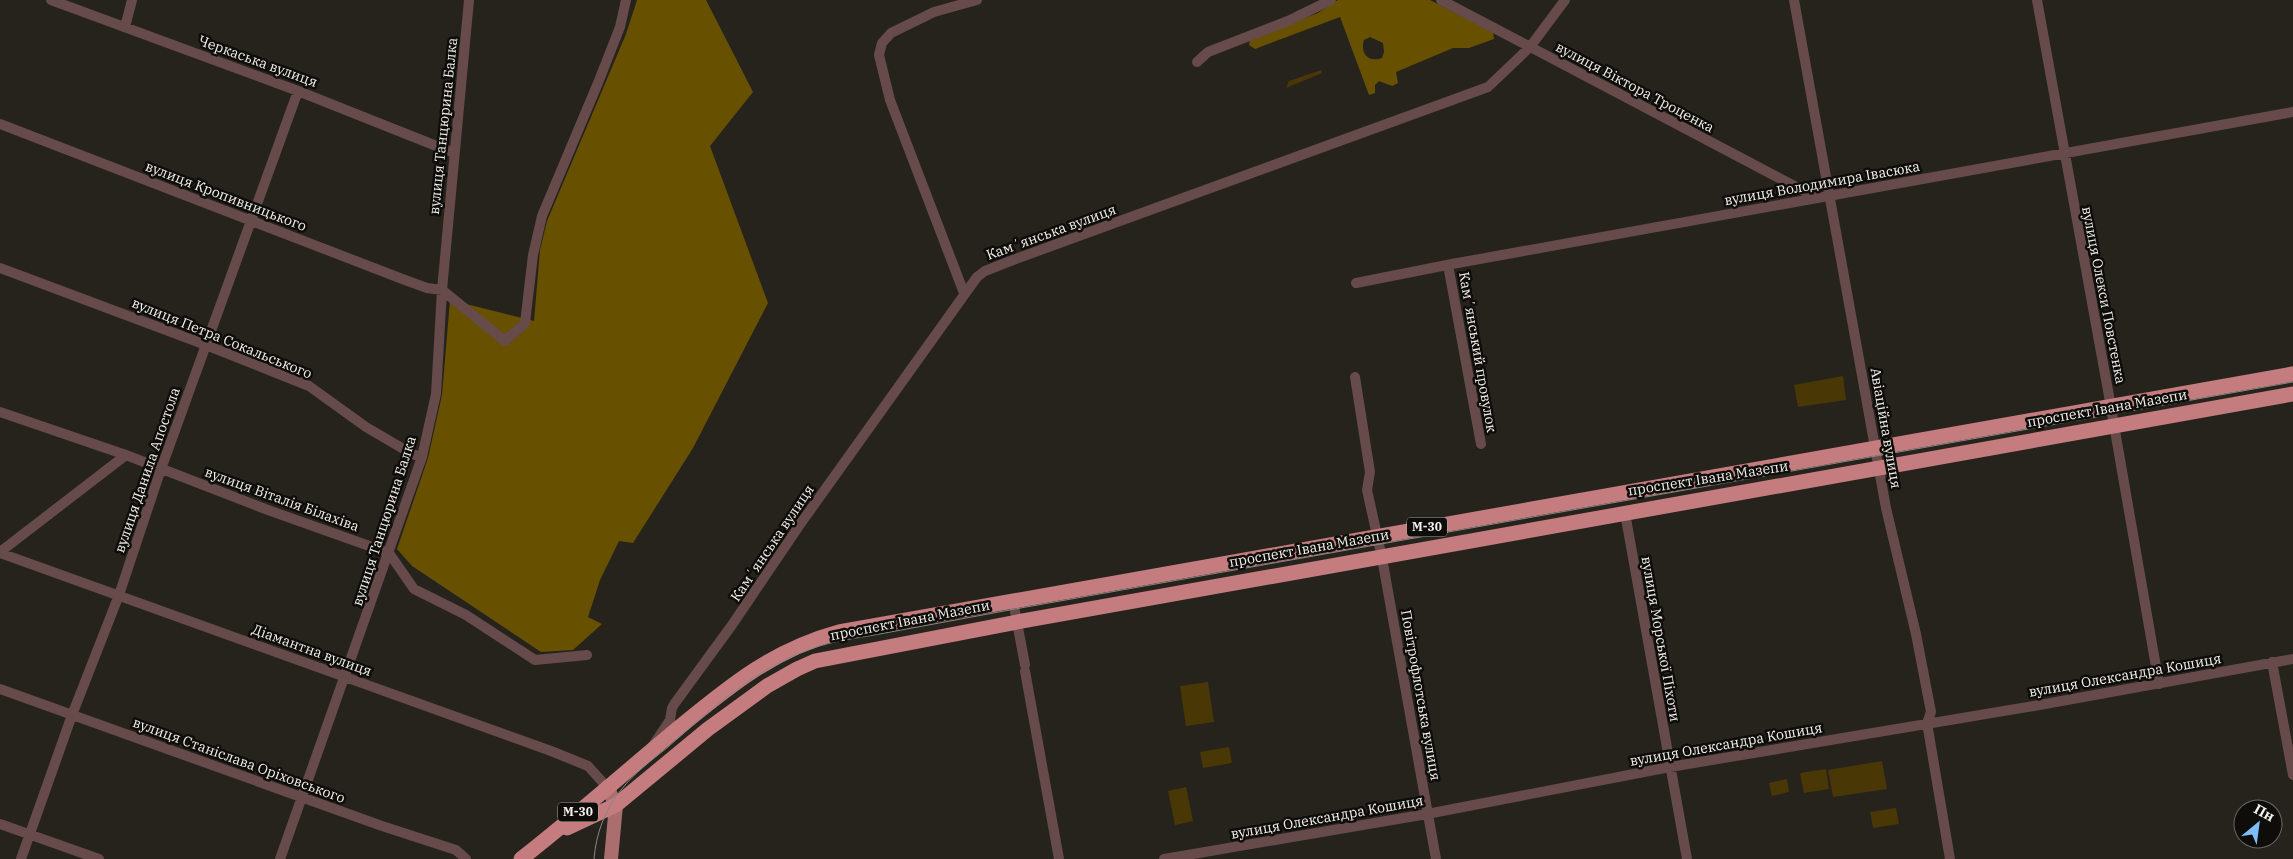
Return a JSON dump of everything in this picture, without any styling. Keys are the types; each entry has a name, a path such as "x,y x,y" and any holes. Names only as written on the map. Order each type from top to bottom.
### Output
{"highway":[{"name":"проспект Івана Мазепи","path":"607,787 754,670 797,646 838,632 1638,489 1876,450 2293,374"},
{"name":"проспект Івана Мазепи","path":"616,805 708,729 766,686 815,660 1017,622 1382,558 1625,512 2293,394"},
{"name":"М-30","path":"521,859 607,787"},
{"name":"М-30","path":"550,836 616,805"}],"main road":[{"path":"607,787 616,805 611,859"}],"street":[{"name":"Черкаська вулиця","path":"51,0 298,90 454,153"},
{"path":"125,27 132,0"},
{"name":"вулиця Танцюрина Балка","path":"280,859 346,677 422,457 436,394 442,290 470,0"},
{"path":"442,290 505,341 524,323 533,255 542,216 620,27 626,0"},
{"path":"934,12 939,0"},
{"path":"964,293 890,100 879,55 882,43 891,33 934,12 977,0"},
{"path":"1197,62 1208,52 1288,21 1331,0"},
{"name":"вулиця Віктора Троценка","path":"1441,0 1817,198"},
{"name":"Камʼянська вулиця","path":"646,755 670,720 672,708 977,277 985,271 1013,260 1488,88 1530,46 1565,0"},
{"name":"Авіаційна вулиця","path":"1794,0 1886,508 1916,634 1931,712 1927,723 1950,859"},
{"name":"вулиця Олекси Повстенка","path":"2037,0 2159,684"},
{"name":"вулиця Данила Апостола","path":"22,859 72,715 119,595 161,469 298,90"},
{"name":"вулиця Володимира Івасюка","path":"1356,283 2293,112"},
{"name":"вулиця Кропивницького","path":"0,124 405,280 427,288 442,290"},
{"name":"Камʼянський провулок","path":"1448,265 1481,444"},
{"name":"вулиця Петра Сокальського","path":"0,268 206,344 309,386 366,427 412,454 422,457"},
{"path":"1355,377 1370,472 1367,490 1377,537"},
{"name":"вулиця Віталія Білахіва","path":"0,412 126,455 268,510 389,553"},
{"path":"0,552 126,455"},
{"name":"вулиця Морської Піхоти","path":"1625,512 1687,859"},
{"name":"Повітрофлотська вулиця","path":"1377,537 1436,859"},
{"name":"Діамантна вулиця","path":"0,552 551,751 588,766 607,787"},
{"path":"389,553 414,589 466,615 534,660 587,655"},
{"path":"1014,601 1059,859"},
{"name":"вулиця Олександра Кошиця","path":"1164,859 1427,814 1670,767 2159,684 2293,659"},
{"path":"2272,662 2293,775"},
{"name":"вулиця Станіслава Оріховського","path":"0,689 301,797 456,850 466,859"},
{"path":"0,824 99,859"}],"shaded area":[{"path":"637,0 706,0 753,92 710,146 768,303 693,448 633,543 619,541 600,580 588,617 602,624 573,650 541,652 412,566 397,549 428,458 442,395 450,300 534,321 540,250 547,221 626,34"},
{"path":"1338,0 1430,0 1493,32 1494,39 1469,48 1453,48 1396,72 1398,83 1392,86 1379,81 1375,85 1375,93 1369,95 1340,17 1255,49 1249,45 1250,39 1318,13","holes":["1370,37 1383,43 1384,52 1382,58 1369,58 1364,53 1364,40"]},
{"path":"1321,70 1322,73 1286,88 1289,81"},
{"path":"1843,376 1846,400 1798,407 1794,385"},
{"path":"1208,682 1214,722 1186,726 1180,686"},
{"path":"1229,747 1232,763 1203,768 1200,752"},
{"path":"1882,761 1887,789 1833,797 1828,770"},
{"path":"1826,769 1829,789 1804,793 1800,773"},
{"path":"1787,779 1789,792 1772,796 1769,783"},
{"path":"1186,787 1193,821 1175,825 1168,791"},
{"path":"1896,808 1899,824 1873,828 1870,812"}],"tram line":[{"path":"594,859 599,831 606,814 615,798 637,772 717,704 753,678 791,657 829,643 2293,382"}]}
